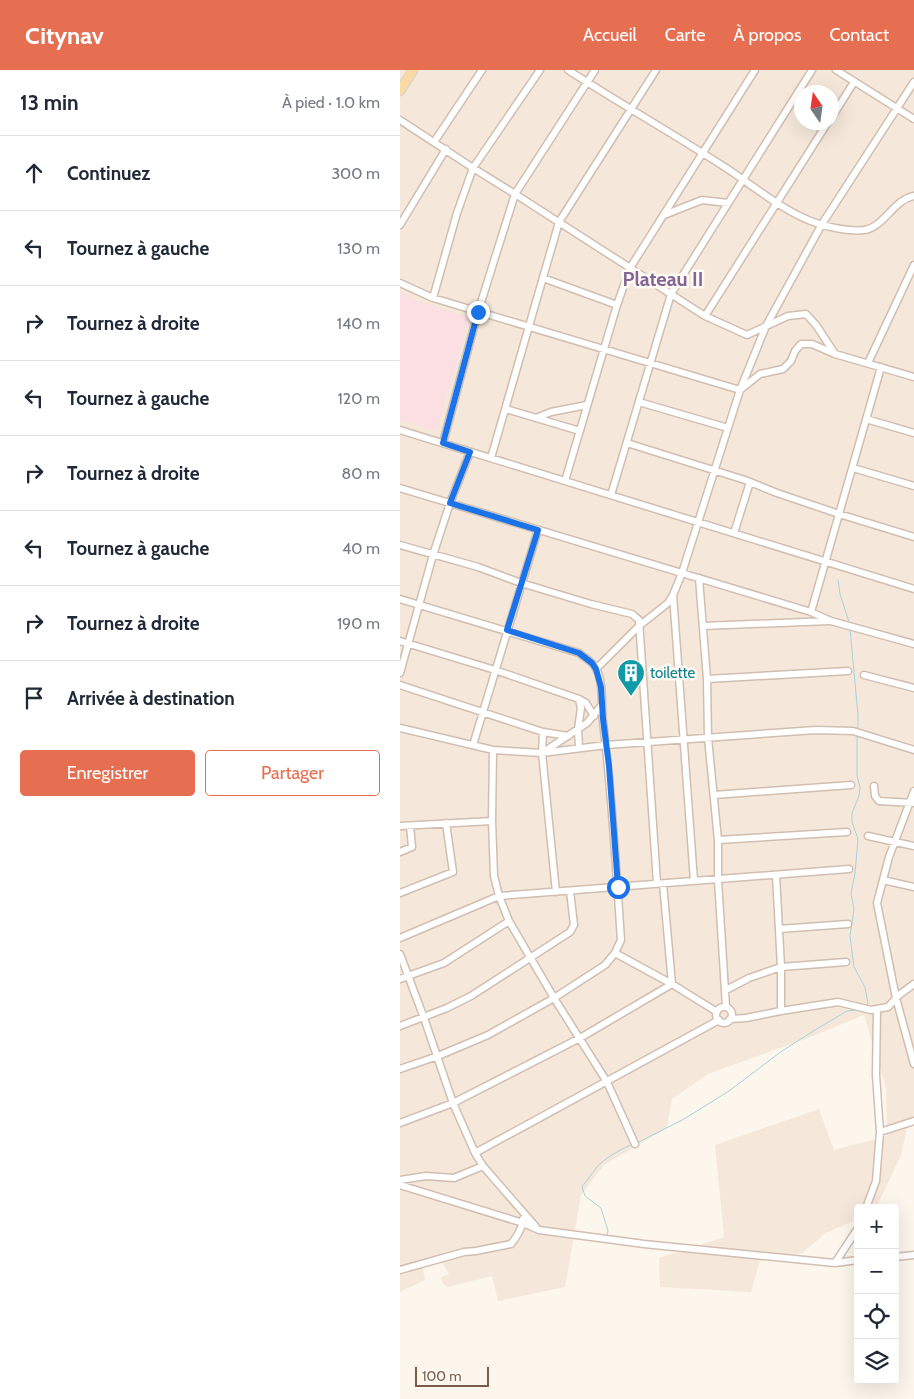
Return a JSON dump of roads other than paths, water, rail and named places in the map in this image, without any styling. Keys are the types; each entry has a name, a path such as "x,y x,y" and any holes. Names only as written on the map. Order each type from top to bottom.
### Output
{"main road":[{"path":"400,91 413,70"}],"street":[{"path":"434,142 482,70"},
{"path":"433,298 472,168 540,70"},
{"path":"568,70 743,179 776,203 806,219 842,229 866,230 882,220 899,202 914,196"},
{"path":"443,443 478,312 515,194 595,70"},
{"path":"491,458 559,222 656,70"},
{"path":"565,481 617,305 630,268 755,70"},
{"path":"611,495 671,294 812,70"},
{"path":"836,70 914,119"},
{"path":"839,107 854,82"},
{"path":"596,669 639,626 668,603 673,595 682,573 740,390 766,326 822,224 914,82"},
{"path":"400,120 705,316 747,336 788,316 806,314 835,354"},
{"path":"705,316 823,130"},
{"path":"400,225 446,149"},
{"path":"664,215 702,200 728,203"},
{"path":"868,363 914,265"},
{"path":"543,278 617,305"},
{"path":"400,283 433,298 740,390"},
{"path":"740,390 760,374 783,369 792,361 795,351 801,344 812,344 835,354 914,377"},
{"path":"811,612 881,367"},
{"path":"639,402 728,428"},
{"path":"536,418 551,412 587,405"},
{"path":"506,409 580,431"},
{"path":"866,419 914,433"},
{"path":"400,430 914,589"},
{"path":"627,443 750,482 777,494 914,537"},
{"path":"400,673 433,555 450,503 470,452"},
{"path":"852,468 914,486"},
{"path":"734,533 750,482"},
{"path":"400,488 811,612 831,621 914,644"},
{"path":"473,745 538,530"},
{"path":"400,545 478,567 521,583 632,614 639,620 646,742 672,984"},
{"path":"699,578 707,679 708,738 718,840 718,880 726,1007"},
{"path":"673,595 694,881"},
{"path":"400,599 579,653 592,663 596,669 601,687 609,766 621,940 615,953 605,965 554,998 488,1035 438,1056 400,1069"},
{"path":"703,626 831,621"},
{"path":"400,641 495,670 579,699 586,704 594,716"},
{"path":"707,679 848,671"},
{"path":"864,675 914,688"},
{"path":"400,685 543,732 568,736"},
{"path":"579,699 581,708 578,729 579,748"},
{"path":"542,753 578,729 594,716 602,705"},
{"path":"400,728 492,750 542,753 646,742 684,741 788,732 853,731 914,750"},
{"path":"543,732 542,753 556,892"},
{"path":"492,750 494,876 499,896 509,920 530,957 607,1082 635,1144"},
{"path":"714,795 851,785"},
{"path":"874,786 875,796 878,801 912,802"},
{"path":"914,791 912,802 895,841 877,903 896,998 914,1064"},
{"path":"400,826 492,821"},
{"path":"400,893 453,872 446,823"},
{"path":"400,852 412,847 410,826"},
{"path":"718,840 847,832"},
{"path":"868,836 914,846"},
{"path":"400,938 499,896 849,869"},
{"path":"776,875 781,967 781,1011"},
{"path":"883,880 914,887"},
{"path":"400,1026 424,1018 471,996 570,932 574,925 570,891"},
{"path":"400,979 444,963 509,920"},
{"path":"779,929 848,924"},
{"path":"615,953 672,984 717,1012 719,1020"},
{"path":"400,954 438,1056 452,1103 475,1153 483,1166 539,1230"},
{"path":"726,990 749,978 781,967 846,962"},
{"path":"400,1123 452,1103 580,1038 672,984"},
{"path":"475,1153 719,1020 726,1022 730,1019 746,1018 838,1002 871,1010 878,1009 888,1007 914,984"},
{"path":"717,1012 720,1008 726,1007 732,1012 730,1019"},
{"path":"867,1204 876,1181 880,1132 876,1075 878,1009"},
{"path":"880,1132 914,1121"},
{"path":"400,1180 426,1176 454,1178 483,1166"},
{"path":"400,1185 523,1223 539,1230 644,1244 835,1263 854,1261"},
{"path":"400,1270 464,1252 511,1244 523,1223 522,1210"},
{"path":"835,1263 854,1234"},
{"path":"899,1257 914,1255"}],"waterway":[{"path":"838,580 840,594 849,622"},
{"path":"850,629 858,730"},
{"path":"857,736 857,776 860,787 859,796 852,813 852,822 858,839 851,894 854,909 850,936 854,967 865,987 868,1004 865,1007"},
{"path":"637,1143 684,1119 729,1091 782,1051 815,1030 847,1011 857,1010"},
{"path":"607,1235 608,1231 601,1208 585,1196 582,1187 603,1161 633,1144"}],"place":[{"name":"toilette","path":"631,697"}],"district":[{"name":"Plateau II","path":"663,279"}]}
